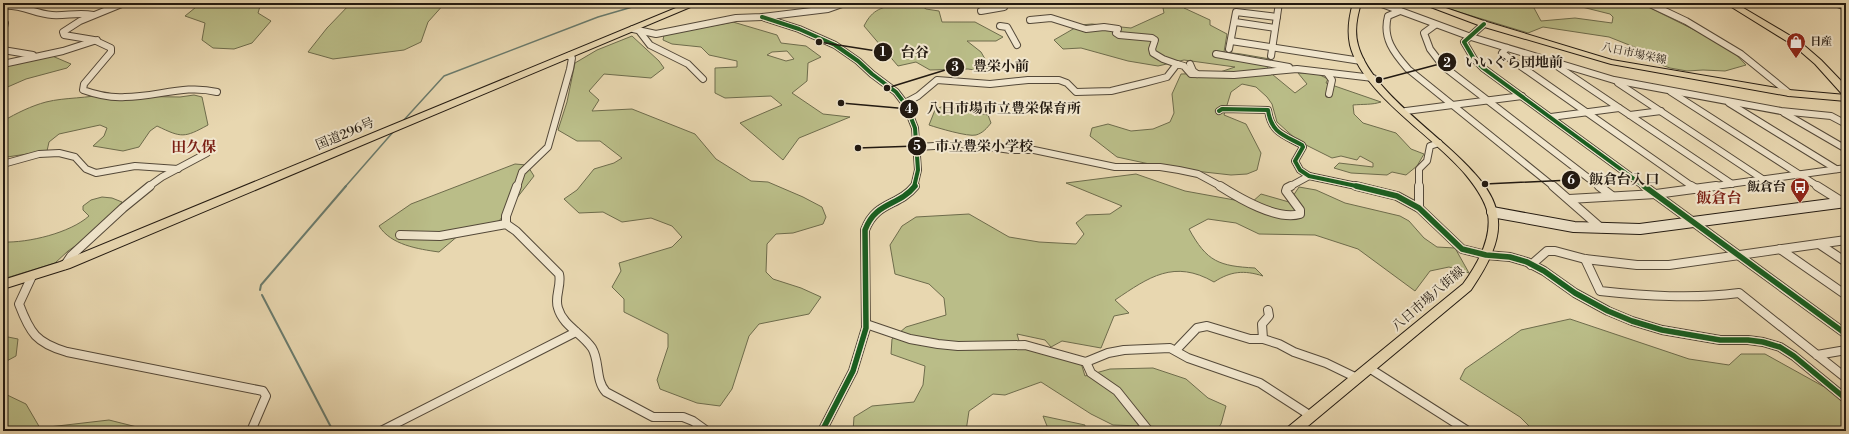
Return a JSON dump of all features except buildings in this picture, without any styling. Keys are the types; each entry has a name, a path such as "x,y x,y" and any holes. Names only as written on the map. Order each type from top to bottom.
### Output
{"highway":[{"name":"国道296号","path":"3,285 65,265 569,56 637,30 696,3"},
{"path":"1729,3 1802,48 1818,62 1846,92"}],"main road":[{"name":"八日市場八街線","path":"1294,431 1467,287 1476,276 1491,241 1492,212 1473,178 1372,78 1361,61 1356,50 1352,31 1352,22 1357,3"},
{"name":"八日市場栄線","path":"1424,3 1484,24 1586,55 1618,63 1789,93 1846,98"}],"street":[{"path":"124,3 80,21 63,32 64,35 97,40 111,48 111,52 84,84 83,90 124,98 188,87 202,87 217,92"},
{"path":"637,30 656,34 736,18 762,17 828,9 845,3"},
{"path":"1271,56 1279,3"},
{"path":"1379,3 1435,25 1471,37 1614,80 1781,111 1831,116 1846,124"},
{"path":"1648,3 1686,22 1741,54 1789,93"},
{"path":"1835,3 1846,7"},
{"path":"3,6 18,5 52,14 78,13 93,15"},
{"path":"981,11 1004,7"},
{"path":"1400,11 1388,16 1384,27 1391,47 1408,69 1568,199 1603,230"},
{"path":"1229,49 1236,12 1277,18"},
{"path":"762,17 795,26 856,58 875,76 892,88 905,103 917,130 918,179 915,186 905,197 881,208 872,215 867,222 865,230 866,324 861,349 853,371 822,431"},
{"path":"1030,20 1052,18 1086,29 1111,27 1118,29 1116,33 1119,35 1152,38 1155,40 1152,49 1153,52 1160,57 1184,66 1190,74 1234,75 1297,70"},
{"path":"3,21 5,23 5,27 3,32"},
{"path":"1235,22 1276,28"},
{"path":"1484,24 1464,42 1474,59 1483,68 1846,334"},
{"path":"1435,25 1424,33 1430,49 1436,58 1487,100 1612,196"},
{"path":"1000,26 1007,27 1017,45"},
{"path":"637,30 652,48 684,62 693,68 703,79"},
{"path":"3,64 45,55 97,40"},
{"path":"1231,41 1361,61"},
{"path":"1507,48 1502,53 1696,189"},
{"path":"3,50 27,55 45,55"},
{"path":"1216,54 1297,70 1372,78"},
{"path":"506,224 506,216 522,172 548,147 570,69 572,58 569,56"},
{"path":"1550,62 1732,184"},
{"path":"905,103 918,96 937,80 990,84 1028,80 1059,80 1067,83 1076,92 1097,93 1117,90 1167,77 1177,64"},
{"path":"1190,64 1192,71 1197,74"},
{"path":"1327,72 1332,80 1329,94"},
{"path":"1614,80 1764,180"},
{"path":"1667,90 1845,203"},
{"path":"1406,111 1522,96"},
{"path":"1725,101 1836,169"},
{"path":"1218,111 1222,108 1268,110 1269,119 1273,128 1302,145 1303,147 1295,161 1297,168 1308,176 1387,193 1419,208 1462,249 1486,255 1510,257 1531,265 1544,271 1575,293 1608,312 1632,321 1662,330 1720,340 1748,340 1763,342 1780,347 1794,356 1846,399"},
{"path":"1551,117 1619,108"},
{"path":"1781,111 1846,149"},
{"path":"1630,116 1661,112"},
{"path":"1419,208 1419,169 1427,161 1430,146 1439,143"},
{"path":"918,147 967,144 1011,150 1034,150 1115,167 1179,170 1198,174 1213,180 1255,206 1293,216 1300,214 1300,210 1286,191 1287,188 1308,176"},
{"path":"65,265 71,256 134,199 157,181 193,162 206,153"},
{"path":"3,164 36,155 55,154 70,155 76,158 81,165 91,172 97,173 130,166 178,169"},
{"path":"1568,199 1656,194 1846,168"},
{"path":"1492,212 1549,223 1603,230 1640,229 1695,223 1845,203"},
{"path":"400,235 438,237 506,224 516,230 560,274 561,280 558,289 557,306 561,315 592,348 596,358 603,390 611,396 654,418 683,417 707,431"},
{"path":"1531,265 1547,251 1555,251 1585,260 1637,265 1669,265 1846,240"},
{"path":"1819,244 1846,262"},
{"path":"1780,249 1846,295"},
{"path":"1585,260 1600,292 1678,298 1706,298 1739,293 1846,378"},
{"path":"32,276 19,304 28,328 38,342 67,352 263,391 266,396 251,431"},
{"path":"1263,339 1262,324 1269,316 1268,310"},
{"path":"866,324 910,339 938,344 973,346 1006,344 1024,345 1086,362 1108,353 1124,350 1163,348 1176,350 1188,358 1260,383 1311,416"},
{"path":"1176,350 1193,332 1202,326 1250,339 1263,339 1326,363 1357,378"},
{"path":"381,431 576,332"},
{"path":"1817,355 1846,350"},
{"path":"1086,362 1088,370 1094,376 1116,390 1149,431"},
{"path":"1369,368 1468,431"}],"green space":[{"path":"201,3 261,3 258,13 271,21 252,43 234,49 213,48 202,40 205,23 185,16"},
{"path":"351,3 445,3 428,22 421,42 404,50 333,59 308,52 327,28"},
{"path":"900,3 918,3 926,9 939,11 942,22 975,22 1003,37 996,41 967,41 981,52 985,59 993,66 981,71 968,69 930,70 916,62 898,66 864,26 867,20 875,12"},
{"path":"1162,3 1208,3 1195,4 1184,8 1210,20 1210,25 1227,34 1224,52 1270,59 1267,70 1295,93 1307,84 1298,73 1316,73 1328,79 1326,83 1381,102 1353,105 1354,114 1363,123 1396,133 1411,149 1424,154 1417,166 1406,175 1392,172 1387,175 1351,173 1334,168 1339,163 1373,167 1373,163 1360,156 1357,160 1341,156 1332,158 1298,141 1277,122 1272,104 1267,97 1256,87 1242,84 1231,92 1224,115 1246,124 1261,153 1257,170 1247,174 1231,175 1168,168 1117,157 1090,136 1092,128 1108,124 1131,131 1153,129 1170,122 1174,113 1172,94 1181,74 1217,73 1235,67 1184,60 1158,66 1128,61 1081,48 1063,49 1054,40 1080,25 1092,24 1131,28 1164,13"},
{"path":"1440,3 1640,3 1729,47 1746,65 1725,71 1687,71 1670,68 1653,62 1647,52 1609,37 1543,27 1528,33 1436,5","holes":["1536,5 1578,6 1610,14 1613,17 1612,23 1575,18 1541,21 1534,8"]},
{"path":"733,22 777,35 781,43 806,46 821,57 808,63 807,81 792,93 823,114 850,117 799,138 783,160 740,123 782,105 771,96 725,98 715,93 715,68 737,67 737,61 709,55 701,47 672,44 663,40 664,35","holes":["787,51 794,59 786,61 767,55 772,52"]},
{"path":"632,36 659,61 664,68 651,78 604,74 589,91 599,100 592,111 632,109 695,134 716,159 751,181 768,182 822,207 826,217 823,224 793,233 776,234 767,244 766,272 773,279 801,288 821,297 809,314 759,324 749,336 732,389 720,406 697,403 660,389 657,380 668,347 668,334 624,312 624,299 612,287 621,271 619,263 672,247 682,237 672,226 651,218 622,222 603,212 579,213 564,199 577,190 594,169 614,163 622,158 600,141 577,141 558,130 567,102 575,63 597,50"},
{"path":"50,55 71,64 67,68 26,79 3,89 3,63"},
{"path":"108,93 116,96 180,97 194,95 202,97 208,125 183,135 172,133 157,126 150,131 139,147 123,151 93,146 104,136 107,128 100,125 59,134 49,142 47,151 7,157 3,156 3,121 24,110 46,102"},
{"path":"943,106 988,115 991,123 981,133 976,135 967,135 929,125 935,110"},
{"path":"515,164 527,165 534,176 499,221 466,229 439,252 398,242 390,238 379,226 411,204"},
{"path":"1136,174 1185,191 1251,203 1261,194 1289,202 1299,187 1316,190 1345,203 1400,216 1409,221 1424,238 1437,247 1455,248 1469,273 1449,267 1430,271 1415,291 1358,249 1315,235 1259,234 1236,223 1208,219 1189,229 1202,249 1215,260 1232,266 1255,268 1263,276 1244,272 1220,278 1214,282 1200,275 1186,272 1174,272 1151,278 1115,300 1129,313 1114,316 1101,348 1062,341 1051,347 1045,340 1017,334 1019,341 1081,363 1085,376 1110,369 1153,368 1186,379 1208,398 1226,406 1221,424 1216,431 1192,431 1170,427 1113,425 1091,414 1041,382 1005,395 993,394 969,411 966,431 853,431 854,417 872,406 914,402 923,385 925,366 891,354 892,339 906,327 946,315 944,298 929,284 895,274 890,245 902,226 916,217 969,214 1009,237 1039,242 1076,244 1084,234 1076,223 1086,215 1110,214 1122,206 1066,183"},
{"path":"102,197 112,198 122,202 119,208 88,237 68,251 55,263 3,279 3,242 36,239 71,227 89,216 83,210 83,206 91,200"},
{"path":"1570,319 1689,359 1729,365 1741,354 1765,354 1846,399 1846,431 1534,431 1520,417 1460,379 1465,369 1521,330"},
{"path":"3,336 18,339 16,356 3,363"},
{"path":"3,393 26,404 40,428 109,420 149,431 3,431"},
{"path":"1043,416 1085,425 1084,431 1049,431"}],"waterway":[{"path":"403,121 444,76 598,17 646,3"},
{"path":"345,187 394,131"},
{"path":"260,290 261,285 346,186"},
{"path":"262,295 333,431"},
{"path":"616,431 620,428"}],"cycle path":[{"path":"762,17 824,39 858,61 902,98 910,112 917,136 918,178 915,186 903,198 880,209 874,214 869,220 865,230 866,328 861,349 853,371 822,431"},
{"path":"1484,24 1464,42 1474,59 1483,68 1846,334"},
{"path":"1219,111 1222,109 1268,110 1269,119 1273,128 1302,145 1303,147 1295,161 1304,173 1309,176 1397,196 1419,208 1462,249 1486,255 1510,257 1527,262 1544,271 1575,293 1608,311 1632,321 1662,330 1720,340 1748,340 1763,342 1780,347 1794,356 1846,399"}],"place":[{"name":"台谷","path":"819,42"},
{"name":"日産","path":"1796,59"},
{"name":"いいぐら団地前","path":"1379,80"},
{"name":"豊栄小前","path":"887,88"},
{"name":"八日市場市立豊栄保育所","path":"841,103"},
{"name":"市立豊栄小学校","path":"858,148"},
{"name":"飯倉台入口","path":"1485,184"},
{"name":"飯倉台","path":"1800,204"}],"district":[{"name":"田久保","path":"194,147"},
{"name":"飯倉台","path":"1719,198"}]}
